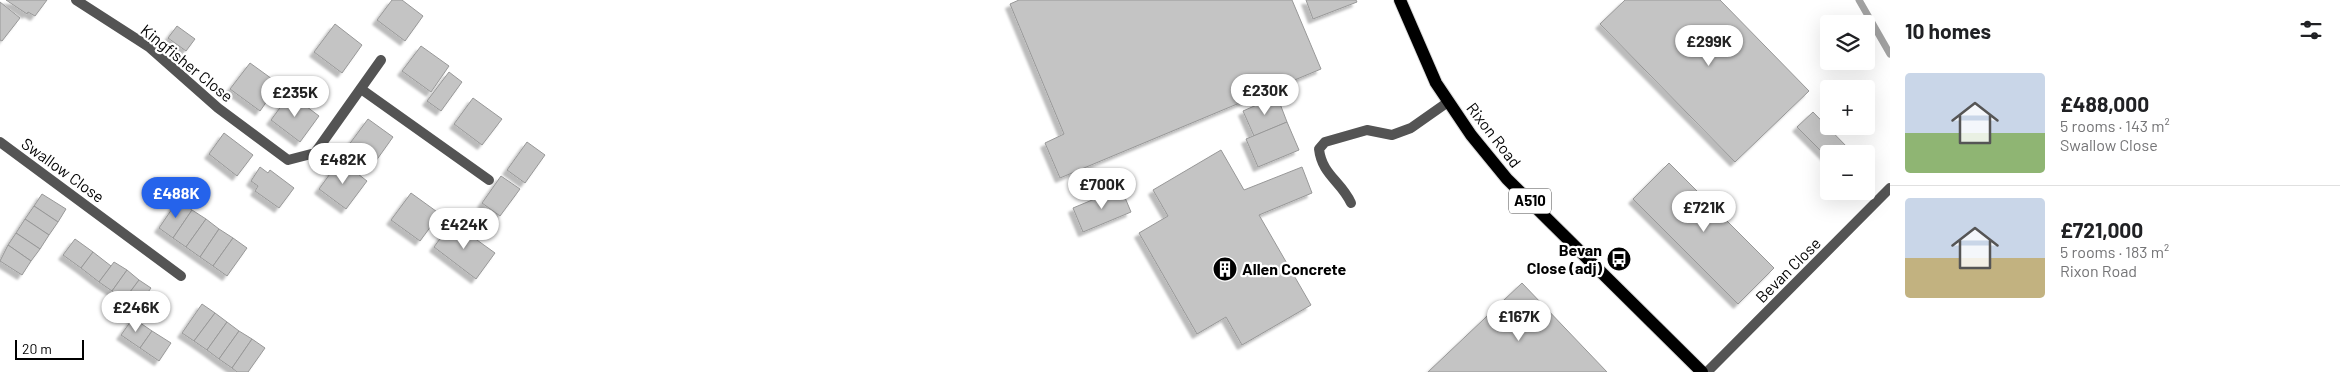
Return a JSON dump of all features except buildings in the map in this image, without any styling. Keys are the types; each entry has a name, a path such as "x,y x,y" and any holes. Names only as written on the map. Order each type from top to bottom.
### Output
{"main road":[{"name":"Rixon Road","path":"1400,0 1436,83 1471,135 1508,179 1702,372"}],"street":[{"name":"Kingfisher Close","path":"76,0 149,47 218,108 288,160 315,153 381,60"},
{"path":"361,89 489,180"},
{"path":"1351,203 1345,189 1328,175 1320,158 1319,149 1325,142 1367,130 1392,135 1411,128 1448,102"},
{"name":"Swallow Close","path":"0,142 181,276"},
{"name":"Bevan Close","path":"1707,372 1890,188"}],"waterway":[{"path":"1859,0 1890,54"}],"place":[{"name":"Bevan Close (adj)","path":"1619,259"},
{"name":"Allen Concrete","path":"1225,269"}]}
